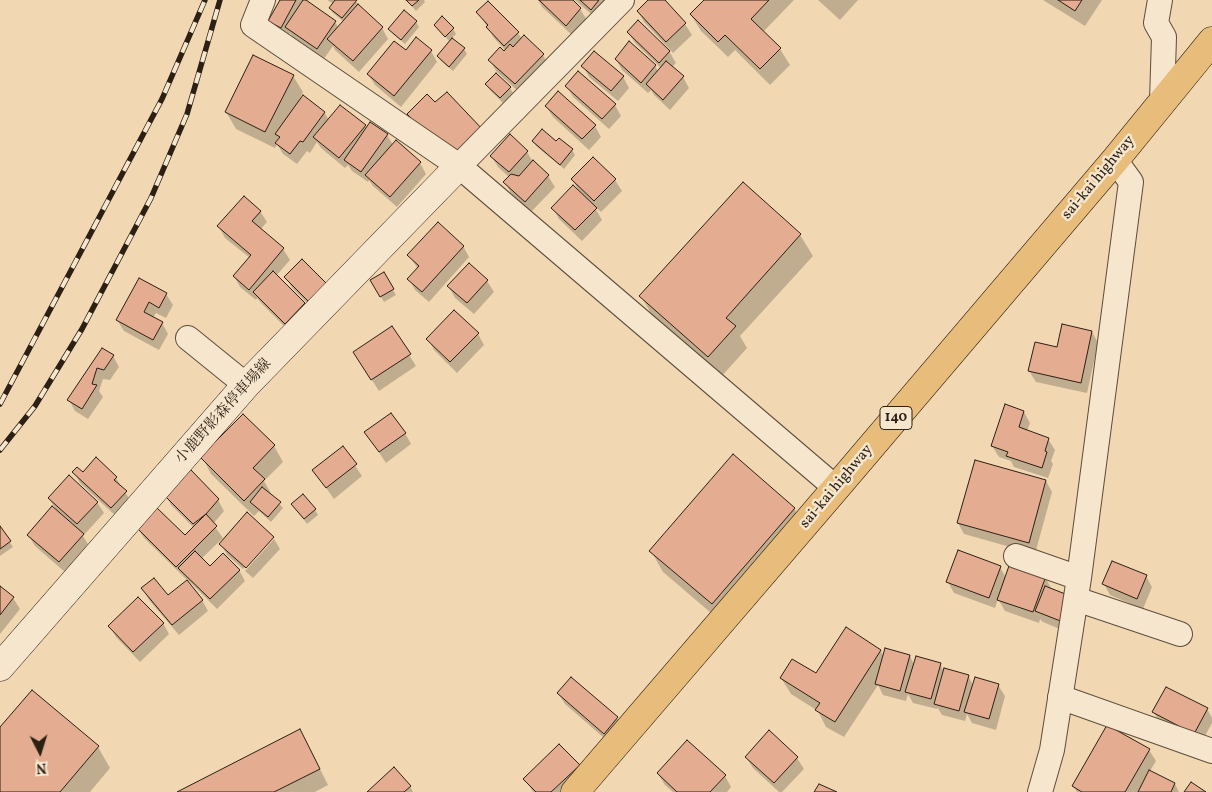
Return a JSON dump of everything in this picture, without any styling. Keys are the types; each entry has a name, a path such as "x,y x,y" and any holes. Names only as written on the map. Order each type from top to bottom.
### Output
{"highway":[{"name":"sai-kai highway","path":"575,792 1115,160 1212,42"}],"main road":[{"name":"小鹿野影森停車場線","path":"0,667 246,385 459,166"}],"street":[{"path":"263,0 253,25 459,166 836,488"},
{"path":"459,166 622,0"},
{"path":"1160,0 1156,23 1164,36 1162,101"},
{"path":"1040,792 1052,750 1078,588 1131,182 1115,160"},
{"path":"188,338 246,385"},
{"path":"1016,556 1078,588 1180,634"},
{"path":"1060,697 1212,751"}],"building":[{"path":"280,0 296,0 281,28 268,21"},
{"path":"303,0 306,0 336,21 317,49 285,27"},
{"path":"335,0 357,0 342,18 329,8"},
{"path":"406,0 419,0 412,6"},
{"path":"539,0 573,0 581,8 566,26"},
{"path":"580,0 599,0 591,10"},
{"path":"648,0 665,0 686,23 666,42 637,11"},
{"path":"704,0 769,0 751,19 781,48 760,69 725,35 718,42 690,14"},
{"path":"1058,0 1082,0 1075,11"},
{"path":"488,1 519,32 504,46 486,27 488,25 476,12"},
{"path":"358,4 383,27 353,61 327,39"},
{"path":"404,10 417,21 401,40 388,29"},
{"path":"442,16 454,28 445,37 434,25"},
{"path":"638,20 670,51 659,63 627,32"},
{"path":"524,35 544,54 515,84 488,60 500,47 504,51 510,44 513,47"},
{"path":"416,37 432,50 394,96 367,74 394,41 406,50"},
{"path":"452,38 465,48 449,67 437,56"},
{"path":"629,41 656,65 641,83 615,59"},
{"path":"594,51 624,76 611,91 581,66"},
{"path":"253,55 294,75 265,132 225,112"},
{"path":"666,61 684,76 663,100 646,84"},
{"path":"578,71 616,104 602,119 565,86"},
{"path":"496,73 511,87 500,98 485,84"},
{"path":"558,91 596,125 582,139 545,106"},
{"path":"447,92 485,132 454,162 407,114 427,94 435,102"},
{"path":"303,95 325,112 303,142 300,141 290,154 275,143 280,137 275,134"},
{"path":"340,105 366,125 339,158 313,137"},
{"path":"370,122 388,134 361,172 344,160"},
{"path":"542,129 556,141 559,138 573,149 560,165 532,141"},
{"path":"510,134 528,151 509,172 490,156"},
{"path":"396,140 421,162 390,197 365,175"},
{"path":"593,157 616,179 594,201 571,179"},
{"path":"533,160 549,175 525,202 503,182 511,174 519,176"},
{"path":"743,182 801,234 726,318 736,326 708,357 639,296"},
{"path":"573,185 597,208 575,230 551,208"},
{"path":"244,196 261,211 252,221 284,248 249,290 233,276 251,255 217,226"},
{"path":"438,222 464,246 422,292 407,279 419,266 407,255"},
{"path":"302,259 327,284 309,302 284,277"},
{"path":"469,263 488,280 467,303 447,286"},
{"path":"273,271 305,303 285,324 253,292"},
{"path":"384,272 394,289 380,297 370,280"},
{"path":"139,278 167,293 159,308 149,302 144,312 163,322 153,340 116,320"},
{"path":"454,310 479,333 450,362 426,339"},
{"path":"1062,324 1092,331 1081,383 1028,371 1035,342 1057,347"},
{"path":"392,326 411,354 371,380 353,352"},
{"path":"102,348 114,355 104,370 97,368 92,384 97,385 82,409 67,400"},
{"path":"1005,404 1024,411 1019,427 1049,438 1042,468 1006,456 1008,452 991,446"},
{"path":"391,413 406,433 379,452 364,432"},
{"path":"243,414 275,445 253,468 265,479 244,501 200,457"},
{"path":"343,446 357,464 326,488 312,470"},
{"path":"733,454 795,508 712,604 649,551"},
{"path":"96,457 117,477 114,480 127,491 111,508 72,472 77,467 83,472"},
{"path":"975,460 1046,480 1029,543 957,523"},
{"path":"190,469 219,499 206,514 193,524 163,494"},
{"path":"69,475 98,502 77,524 48,498"},
{"path":"262,487 281,502 268,517 250,502"},
{"path":"303,494 316,509 304,519 291,504"},
{"path":"52,506 84,534 59,562 27,535"},
{"path":"156,507 185,535 206,514 217,526 176,567 136,527"},
{"path":"247,512 274,537 246,568 219,544"},
{"path":"0,526 11,541 0,549"},
{"path":"958,550 1001,566 989,598 946,582"},
{"path":"195,551 210,566 223,553 240,570 210,599 178,568"},
{"path":"1112,561 1147,575 1137,599 1102,584"},
{"path":"1010,563 1046,576 1033,612 997,600"},
{"path":"154,578 168,595 187,580 203,600 172,625 141,588"},
{"path":"0,586 14,597 0,615"},
{"path":"1045,586 1073,597 1063,622 1035,611"},
{"path":"138,597 164,623 133,652 108,626"},
{"path":"846,627 881,650 835,722 815,710 820,703 780,678 792,659 816,673"},
{"path":"885,648 910,655 900,691 875,684"},
{"path":"916,656 941,663 931,699 905,692"},
{"path":"944,668 969,675 959,711 934,704"},
{"path":"571,677 618,717 604,734 557,693"},
{"path":"975,677 999,684 989,719 964,712"},
{"path":"1166,687 1208,708 1194,734 1152,712"},
{"path":"32,690 99,746 60,792 0,792 0,727"},
{"path":"1107,725 1150,749 1125,792 1082,792 1072,786"},
{"path":"300,729 320,769 274,792 177,792"},
{"path":"769,730 798,757 774,783 745,757"},
{"path":"687,740 726,775 710,792 677,792 657,773"},
{"path":"559,744 580,765 551,792 536,792 523,779"},
{"path":"394,767 411,786 404,792 367,792"},
{"path":"1149,770 1175,783 1171,792 1138,792"},
{"path":"1191,782 1206,792 1184,792"},
{"path":"819,784 837,792 814,792"}],"railway":[{"path":"0,404 162,99 205,0"},
{"path":"0,450 35,406 82,329 151,198 187,114 220,0"}]}
